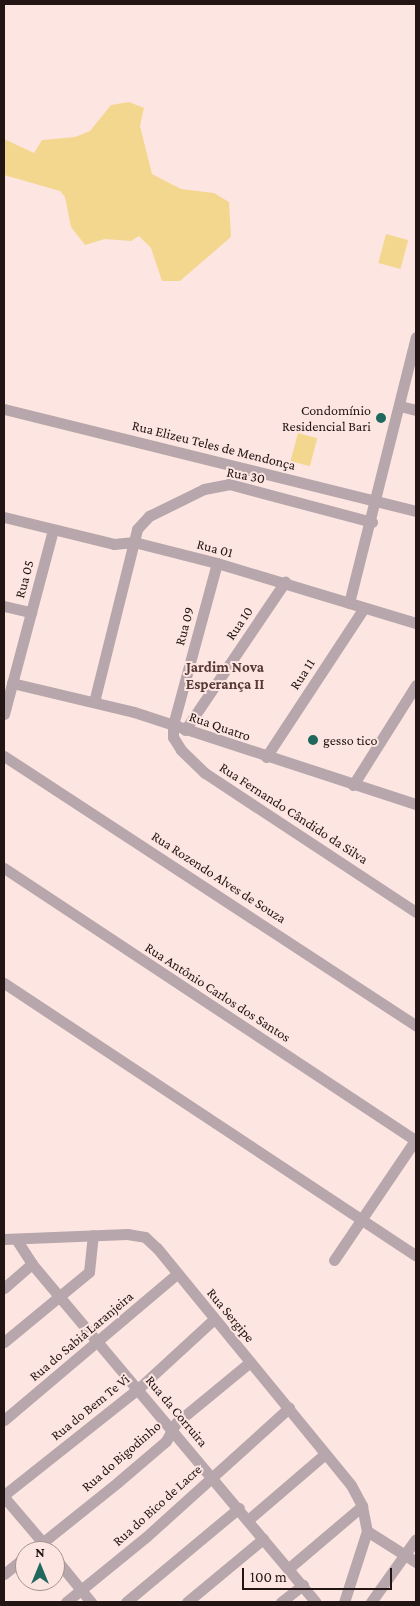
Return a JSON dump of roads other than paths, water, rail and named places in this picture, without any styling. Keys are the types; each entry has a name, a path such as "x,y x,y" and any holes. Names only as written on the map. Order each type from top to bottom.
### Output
{"street":[{"path":"349,603 372,522 416,337"},
{"path":"400,406 416,410"},
{"name":"Rua Elizeu Teles de Mendonça","path":"4,409 416,511"},
{"name":"Rua 30","path":"94,702 137,529 149,516 216,484 229,484 372,522"},
{"name":"Rua 01","path":"4,517 114,544 134,542 217,563 416,623"},
{"name":"Rua 05","path":"4,714 6,695 12,683 53,530"},
{"name":"Rua 09","path":"172,725 217,563"},
{"name":"Rua 10","path":"185,730 285,582"},
{"path":"4,606 31,612"},
{"name":"Rua 11","path":"266,757 364,608"},
{"name":"Rua Quatro","path":"12,683 94,702 172,725 416,804"},
{"path":"354,785 416,685"},
{"name":"Rua Fernando Cândido da Silva","path":"172,725 173,738 181,750 205,773 416,912"},
{"name":"Rua Rozendo Alves de Souza","path":"4,756 416,1026"},
{"name":"Rua Antônio Carlos dos Santos","path":"4,868 416,1140"},
{"path":"4,983 416,1256"},
{"path":"334,1260 364,1221 416,1140"},
{"path":"4,1342 89,1272 93,1235"},
{"name":"Rua Sergipe","path":"10,1239 93,1235 145,1237 289,1408 351,1485 362,1506 367,1531"},
{"name":"Rua da Corruira","path":"10,1239 98,1343 139,1388 173,1432 239,1508 263,1540 289,1568 316,1602"},
{"path":"4,1288 32,1264"},
{"name":"Rua do Sabiá Laranjeira","path":"4,1420 98,1343 177,1274"},
{"name":"Rua do Bem Te Vi","path":"4,1496 139,1388 214,1319"},
{"name":"Rua do Bigodinho","path":"53,1541 173,1432 176,1423 250,1362"},
{"name":"Rua do Bico de Lacre","path":"66,1602 146,1537 211,1476 289,1408"},
{"path":"248,1520 325,1454"},
{"path":"4,1496 41,1541"},
{"path":"289,1568 362,1506"},
{"path":"126,1602 239,1508"},
{"path":"344,1602 367,1531 416,1562"},
{"path":"371,1602 416,1539"},
{"path":"187,1602 263,1540"},
{"path":"4,1574 15,1565"},
{"path":"65,1570 91,1602"},
{"path":"281,1602 303,1585"}],"place":[{"name":"Condomínio Residencial Bari","path":"381,418"},
{"name":"gesso tico","path":"313,740"}],"district":[{"name":"Jardim Nova Esperança II","path":"225,676"}]}
